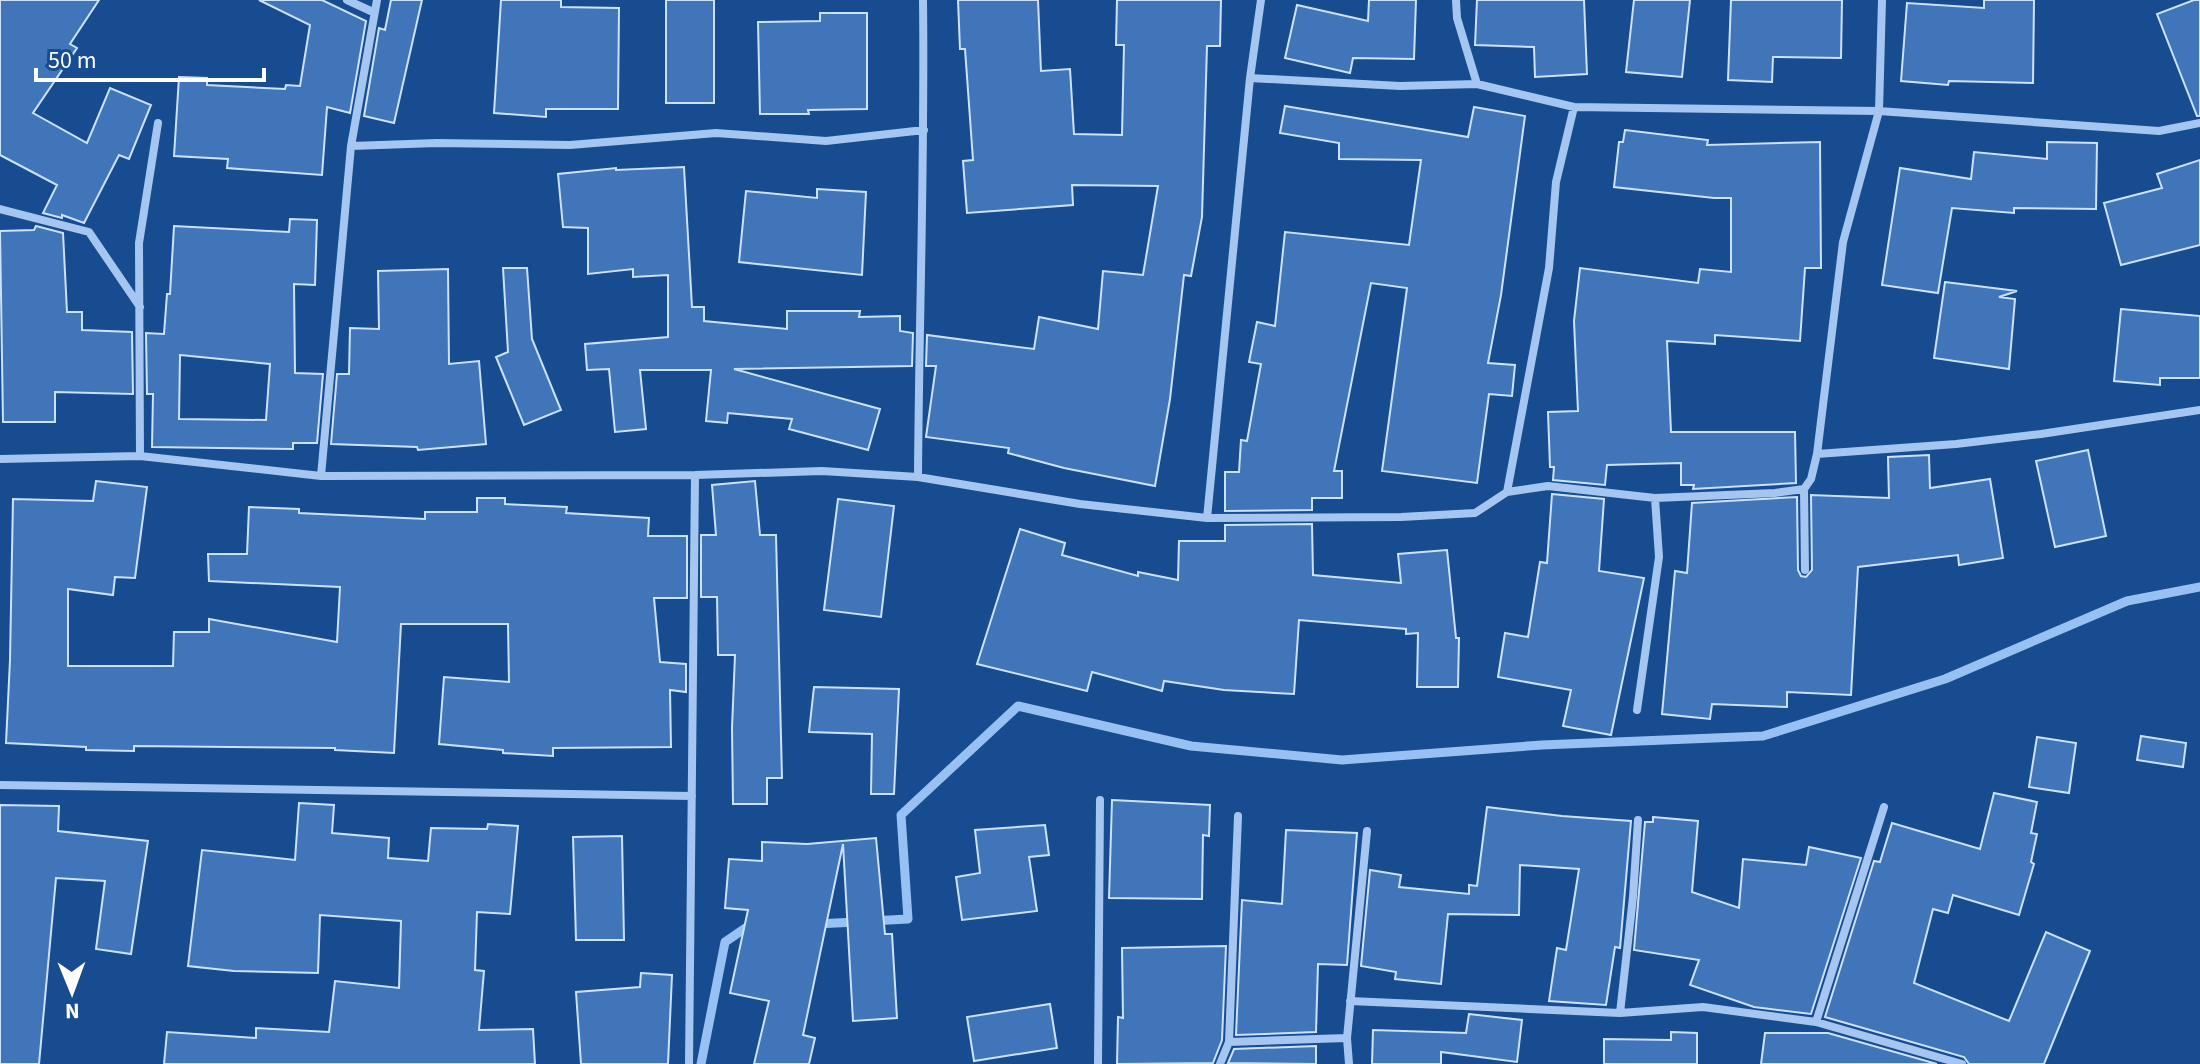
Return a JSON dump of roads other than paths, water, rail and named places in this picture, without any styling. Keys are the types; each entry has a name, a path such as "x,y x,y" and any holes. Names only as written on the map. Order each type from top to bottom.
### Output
{"street":[{"path":"347,0 373,12"},
{"path":"321,476 351,146 377,0"},
{"path":"918,477 923,0"},
{"path":"1207,518 1250,78 1261,0"},
{"path":"1456,0 1457,18 1477,84"},
{"path":"1805,570 1804,489 1811,479 1817,454 1843,242 1879,111 1882,0"},
{"path":"1250,78 1400,86 1477,84 1574,107 1879,111 2159,131 2200,123"},
{"path":"1507,492 1549,268 1556,182 1574,107"},
{"path":"140,456 139,243 158,123"},
{"path":"351,146 437,143 570,145 716,133 826,141 924,130"},
{"path":"0,209 89,232 140,307"},
{"path":"1817,454 1970,443 2200,410"},
{"path":"0,459 140,456 321,476 695,475 822,471 918,477 1080,504 1207,518 1401,517 1475,513 1507,492 1548,486 1655,498 1804,489"},
{"path":"689,1064 695,475"},
{"path":"1637,710 1659,557 1655,498"},
{"path":"0,785 692,796"},
{"path":"1098,1064 1100,800"},
{"path":"1816,1022 1884,807"},
{"path":"1220,1064 1229,1042 1238,816"},
{"path":"1620,1013 1638,820"},
{"path":"1349,1064 1347,1038 1367,831"},
{"path":"1350,1001 1620,1013 1703,1007 1816,1022 1962,1064"},
{"path":"1229,1042 1347,1038"}],"waterway":[{"path":"871,921 908,919 901,815 1018,706 1191,746 1342,760 1542,745 1763,736 1945,679 2127,601 2200,587"},
{"path":"815,924 857,922"},
{"path":"701,1064 725,942 747,927 753,927"}]}
